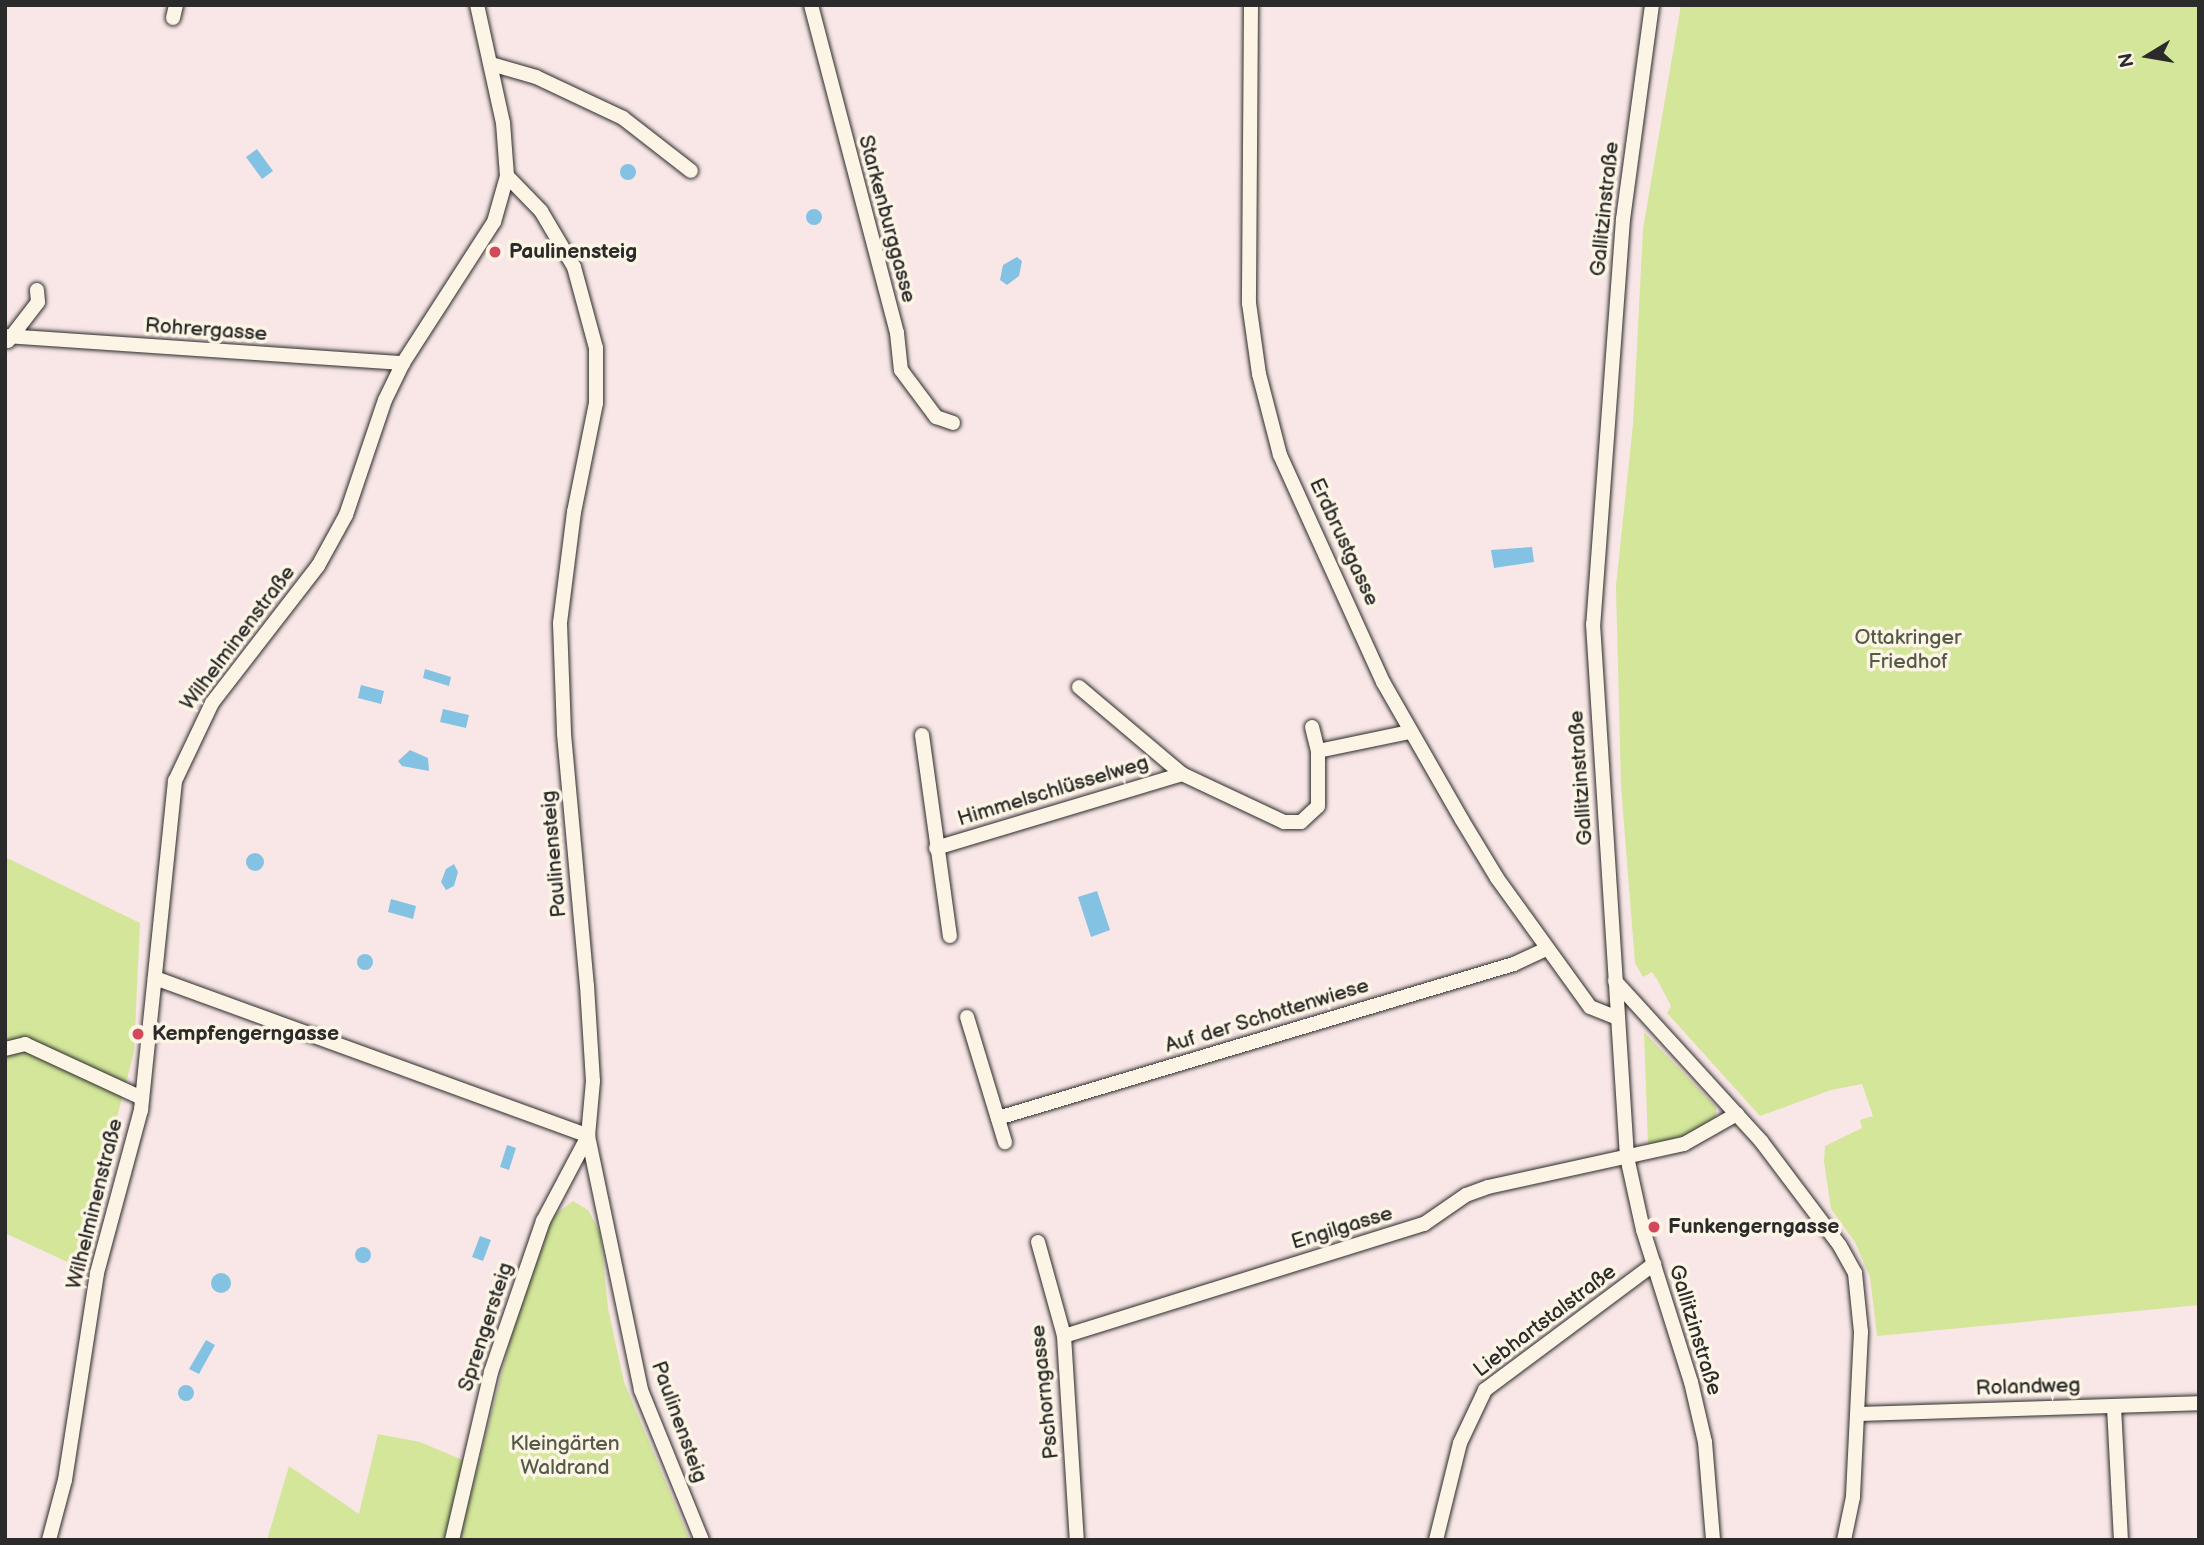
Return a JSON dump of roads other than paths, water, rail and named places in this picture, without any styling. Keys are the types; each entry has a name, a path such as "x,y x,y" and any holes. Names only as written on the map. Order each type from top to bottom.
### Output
{"street":[{"name":"Wilhelminenstraße","path":"49,1540 65,1480 97,1273 142,1098 169,811 184,758 212,704 318,566 346,515 385,400 403,363 489,230 507,176 503,122 477,5"},
{"name":"Starkenburggasse","path":"810,5 839,127 869,221 901,370 936,417 953,423"},
{"name":"Erdbrustgasse","path":"1251,5 1249,303 1259,374 1280,455 1383,682 1497,878 1590,1007 1617,1018"},
{"name":"Gallitzinstraße","path":"1652,5 1623,219 1594,579 1599,747 1627,1157 1654,1264 1702,1430 1713,1540"},
{"path":"491,64 536,77 622,118 691,171"},
{"name":"Paulinensteig","path":"507,176 541,211 574,267 596,348 596,402 573,512 560,623 564,734 593,1081 588,1136 641,1390 702,1540"},
{"path":"7,339 38,302 37,290"},
{"name":"Rohrergasse","path":"7,339 403,363"},
{"path":"1079,687 1182,774 1272,818 1301,822 1318,806 1318,751 1312,726"},
{"path":"1318,751 1410,732"},
{"path":"922,735 950,936"},
{"name":"Himmelschlüsselweg","path":"936,848 1182,774"},
{"name":"Auf der Schottenwiese","path":"998,1118 1514,964 1546,949"},
{"path":"155,978 588,1136"},
{"path":"1615,981 1737,1114 1823,1221 1854,1273 1861,1332 1858,1414 1853,1497 1844,1540"},
{"path":"967,1017 1005,1142"},
{"path":"5,1049 25,1044 142,1098"},
{"name":"Engilgasse","path":"1064,1336 1424,1224 1466,1195 1488,1187 1693,1141 1737,1114"},
{"name":"Sprengersteig","path":"452,1540 491,1372 542,1222 588,1136"},
{"name":"Pschorngasse","path":"1038,1242 1064,1336 1077,1540"},
{"name":"Liebhartstalstraße","path":"1436,1540 1460,1443 1485,1390 1654,1264"},
{"name":"Rolandweg","path":"1858,1414 2199,1403"},
{"path":"2115,1407 2121,1540"}],"water":[{"path":"257,149 273,171 262,179 246,157"},
{"path":"628,164 634,166 634,178 628,180 622,178 620,172 622,166"},
{"path":"814,209 822,217 814,225 806,217"},
{"path":"1017,257 1022,261 1019,276 1007,285 1000,280 1003,265"},
{"path":"1532,547 1534,562 1494,568 1491,550"},
{"path":"425,669 451,677 449,686 423,678"},
{"path":"361,685 384,691 381,704 358,698"},
{"path":"443,709 469,715 466,728 440,722"},
{"path":"410,750 428,758 429,771 402,766 398,761"},
{"path":"255,853 261,856 264,862 261,868 255,871 249,868 246,862 249,856"},
{"path":"454,864 458,872 454,886 446,890 441,882 446,869"},
{"path":"1097,891 1110,930 1091,937 1078,897"},
{"path":"391,899 416,906 413,919 388,912"},
{"path":"365,954 371,956 371,968 365,970 359,968 357,962 359,956"},
{"path":"507,1145 516,1148 509,1170 500,1167"},
{"path":"480,1236 491,1240 483,1261 472,1257"},
{"path":"363,1247 371,1255 363,1263 355,1255"},
{"path":"221,1273 228,1276 231,1283 228,1290 221,1293 214,1290 211,1283 214,1276"},
{"path":"206,1340 215,1345 199,1374 189,1369"},
{"path":"186,1385 194,1393 186,1401 178,1393"}],"place":[{"name":"Paulinensteig","path":"495,252"},
{"name":"Kempfengerngasse","path":"138,1034"},
{"name":"Funkengerngasse","path":"1654,1227"}],"park label":[{"name":"Ottakringer Friedhof","path":"1908,650"},
{"name":"Kleingärten Waldrand","path":"565,1456"}]}
